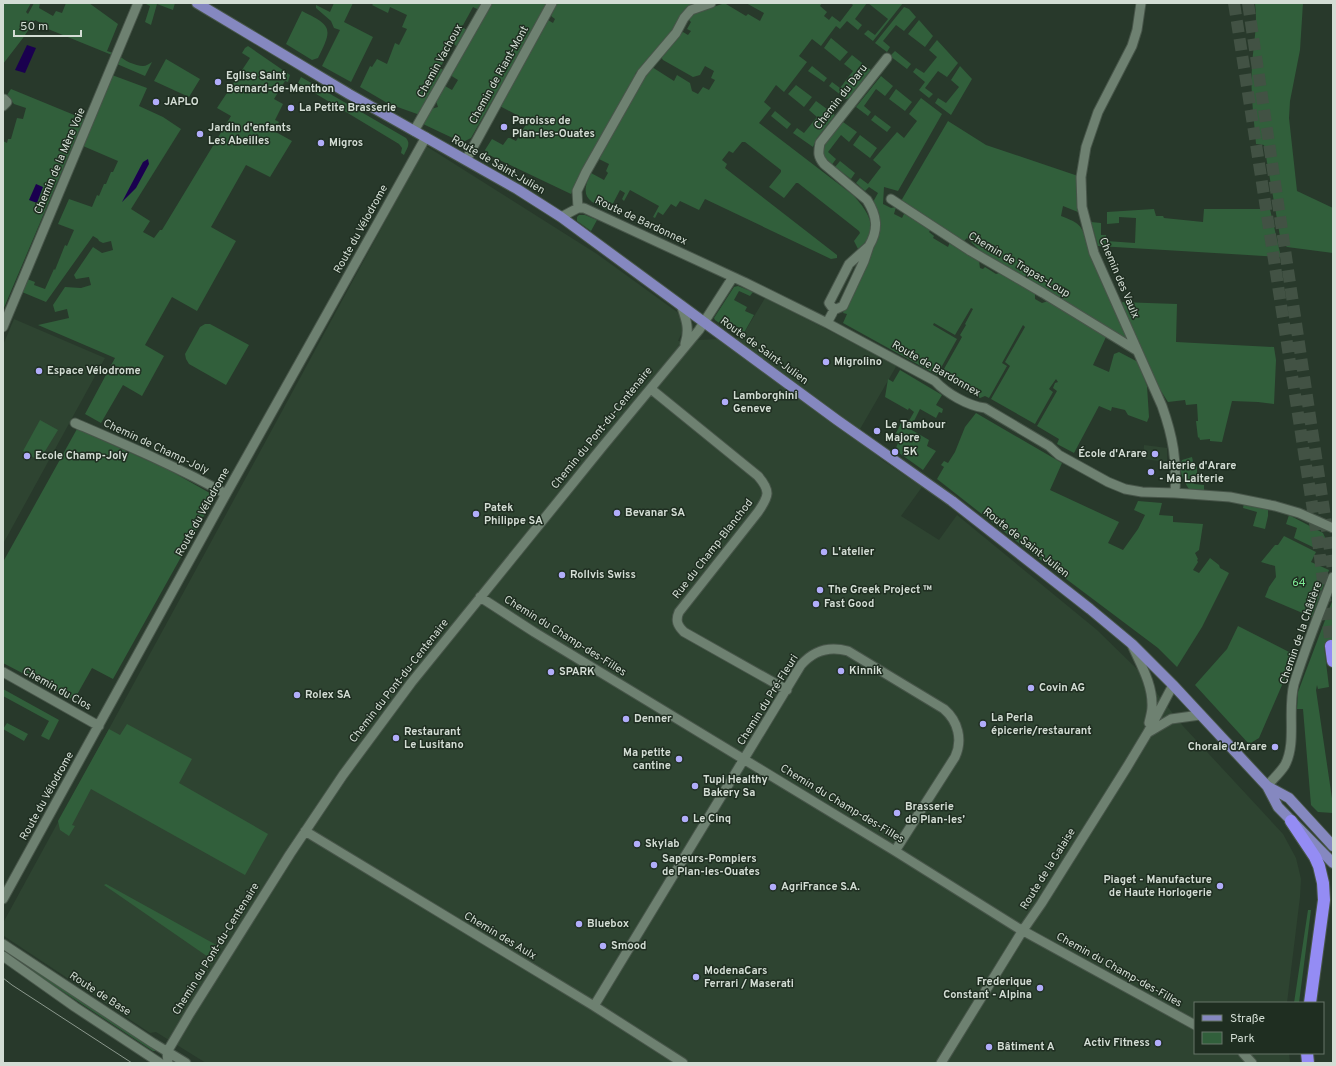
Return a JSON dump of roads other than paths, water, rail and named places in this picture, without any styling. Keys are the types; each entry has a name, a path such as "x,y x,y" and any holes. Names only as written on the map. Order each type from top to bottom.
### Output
{"highway":[{"path":"1331,646 1333,661"},
{"path":"1291,821 1315,857 1322,875 1324,900 1310,1002"},
{"path":"1319,931 1325,912 1333,898"}],"main road":[{"name":"Route de Saint-Julien","path":"197,3 348,94 517,189 560,216 837,420 969,513 1090,608 1132,644 1173,685 1266,786 1278,807 1333,863"},
{"name":"Route de Saint-Julien","path":"1266,786 1289,798 1333,846"}],"street":[{"name":"Chemin de la Mère Voie","path":"4,321 138,3"},
{"name":"Chemin Vachoux","path":"414,131 487,3"},
{"name":"Chemin de Riant-Mont","path":"466,160 552,3"},
{"path":"578,208 577,191 586,172 642,73 676,33 684,18 691,10 712,3"},
{"name":"Chemin des Vaulx","path":"1142,3 1137,30 1132,46 1104,97 1086,147 1082,168 1082,207 1094,253 1162,406 1170,430 1175,457 1175,493"},
{"name":"Chemin du Daru","path":"832,306 843,306 864,261 869,246 875,236 876,224 871,206 867,200 824,164 819,158 818,152 820,143 887,58"},
{"name":"Route du Vélodrome","path":"3,899 226,494 426,137"},
{"name":"Chemin de Trapas-Loup","path":"891,199 969,250 1136,350"},
{"name":"Route de Bardonnex","path":"560,216 578,208 591,211 733,277 827,323 935,380 942,389 975,407 985,408 1049,446 1059,455 1108,482 1125,489 1142,492 1230,497 1275,506 1299,513 1333,528"},
{"name":"Chemin du Daru","path":"827,323 832,306 849,264 869,246"},
{"path":"704,322 733,277"},
{"name":"Chemin du Pont-du-Centenaire","path":"680,305 688,325 688,333 683,349"},
{"name":"Chemin du Pont-du-Centenaire","path":"167,1052 304,831 343,775 411,683 704,322"},
{"name":"Rue du Champ-Blanchod","path":"651,389 758,476 763,482 767,493 767,497 758,512 679,612 676,620 677,623 684,632 787,690"},
{"name":"Chemin de Champ-Joly","path":"75,423 201,480 226,494"},
{"name":"Chemin de la Châtière","path":"1266,786 1280,772 1287,759 1291,745 1290,710 1293,688 1333,577"},
{"name":"Chemin du Champ-des-Filles","path":"480,597 534,632 896,851 999,916 1194,1024"},
{"path":"1132,644 1147,677 1151,692 1152,707 1148,732"},
{"name":"Chemin du Pré-Fleuri","path":"594,1006 801,665 810,657 826,649 842,649 859,657 944,709 953,718 957,729 959,737 957,752 896,851"},
{"name":"Chemin du Clos","path":"3,672 99,726"},
{"name":"Route de la Galaise","path":"941,1063 1023,930 1050,891 1148,732 1173,685"},
{"path":"1148,732 1171,719 1200,715"},
{"name":"Chemin des Aulx","path":"304,831 594,1006 683,1063"},
{"name":"Route de Base","path":"3,944 180,1062"},
{"path":"3,956 75,1007 157,1061 167,1052"},
{"path":"167,1052 168,1063"},
{"path":"1244,1054 1252,1063"}],"tunnel":[{"path":"1234,3 1319,549 1331,646"},
{"path":"1248,3 1333,570"}],"tram line":[{"path":"3,978 132,1063"}],"place":[{"name":"Eglise Saint Bernard-de-Menthon","path":"218,82"},
{"name":"JAPLO","path":"156,102"},
{"name":"La Petite Brasserie","path":"291,108"},
{"name":"Paroisse de Plan-les-Ouates","path":"504,127"},
{"name":"Jardin d'enfants Les Abeilles","path":"200,134"},
{"name":"Migros","path":"321,143"},
{"name":"Migrolino","path":"826,362"},
{"name":"Espace Vélodrome","path":"39,371"},
{"name":"Lamborghini Geneve","path":"725,402"},
{"name":"Le Tambour Majore","path":"877,431"},
{"name":"5K","path":"895,452"},
{"name":"École d'Arare","path":"1155,454"},
{"name":"Ecole Champ-Joly","path":"27,456"},
{"name":"laiterie d'Arare - Ma Laiterie","path":"1151,472"},
{"name":"Bevanar SA","path":"617,513"},
{"name":"Patek Philippe SA","path":"476,514"},
{"name":"L'atelier","path":"824,552"},
{"name":"Rollvis Swiss","path":"562,575"},
{"name":"The Greek Project ™","path":"820,590"},
{"name":"Fast Good","path":"816,604"},
{"name":"Kinnik","path":"841,671"},
{"name":"SPARK","path":"551,672"},
{"name":"Covin AG","path":"1031,688"},
{"name":"Rolex SA","path":"297,695"},
{"name":"Denner","path":"626,719"},
{"name":"La Perla épicerie/restaurant","path":"983,724"},
{"name":"Restaurant Le Lusitano","path":"396,738"},
{"name":"Chorale d’Arare","path":"1275,747"},
{"name":"Ma petite cantine","path":"679,759"},
{"name":"Tupi Healthy Bakery Sa","path":"695,786"},
{"name":"Brasserie de Plan-les’","path":"897,813"},
{"name":"Le Cinq","path":"685,819"},
{"name":"Skylab","path":"637,844"},
{"name":"Sapeurs-Pompiers de Plan-les-Ouates","path":"654,865"},
{"name":"Piaget - Manufacture de Haute Horlogerie","path":"1220,886"},
{"name":"AgriFrance S.A.","path":"773,887"},
{"name":"Bluebox","path":"579,924"},
{"name":"Smood","path":"603,946"},
{"name":"ModenaCars Ferrari / Maserati","path":"696,977"},
{"name":"Frederique Constant - Alpina","path":"1040,988"},
{"name":"Activ Fitness","path":"1158,1043"},
{"name":"Bâtiment A","path":"989,1047"}],"park label":[{"name":"64","path":"1299,583"}]}
